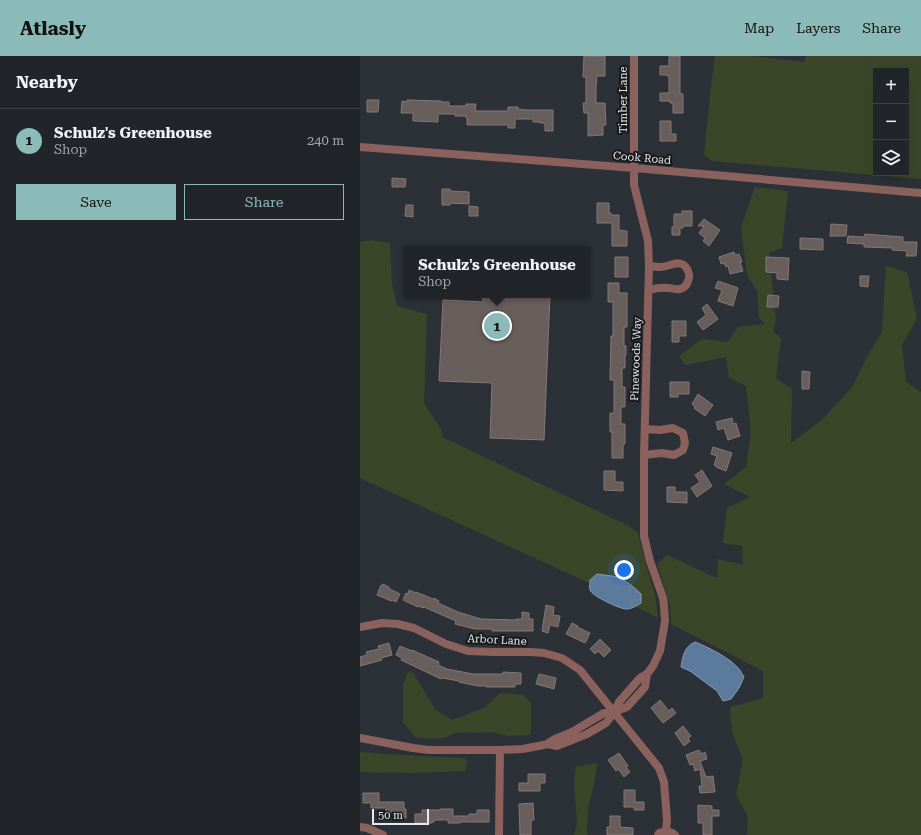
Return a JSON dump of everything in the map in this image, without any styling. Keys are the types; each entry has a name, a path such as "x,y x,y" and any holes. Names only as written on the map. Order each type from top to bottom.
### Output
{"street":[{"name":"Timber Lane","path":"634,56 634,168"},
{"name":"Cook Road","path":"360,147 634,168 921,193"},
{"name":"Pinewoods Way","path":"614,712 623,697 640,678 647,674 653,666 660,651 665,621 663,598 650,561 644,536 644,455 649,266 648,241 634,185 634,168"},
{"path":"649,266 659,268 674,263 682,264 686,266 689,273 689,279 686,286 680,289 659,287 649,290"},
{"path":"644,455 662,453 674,454 683,450 685,443 683,433 673,428 660,430 645,429"},
{"name":"Arbor Lane","path":"360,627 382,623 398,624 414,628 446,644 468,651 544,653 562,658 580,670 659,768 664,782 667,820 666,831"},
{"path":"360,738 425,749 522,749 547,744 582,727 604,713 614,712"},
{"path":"499,835 500,750"},
{"path":"360,827 367,828 383,835"},
{"path":"658,835 659,833 666,831 675,835"}],"green space":[{"path":"715,56 751,56 804,62 806,56 921,56 921,179 886,176 909,176 909,68 873,68 873,175 712,161 704,155"},
{"path":"755,187 788,191 782,248 769,253 776,320 773,331 781,338 776,378 792,389 791,443 821,421 852,387 868,355 882,332 886,266 907,272 917,319 902,345 906,382 921,392 921,835 747,835 748,816 736,795 743,760 732,732 730,707 763,698 763,671 671,624 670,606 657,564 667,555 717,578 718,559 743,565 742,546 723,543 727,508 750,497 724,484 746,467 751,433 746,386 729,378 726,357 685,365 679,356 702,339 728,342 738,327 765,324 759,318 757,291 747,275 741,227"},
{"path":"371,240 390,243 392,284 397,306 427,314 424,403 441,429 442,437 629,526 638,533 655,595 658,618 589,583 360,478 360,242"},
{"path":"408,672 413,673 436,710 452,720 484,708 500,693 523,695 531,703 530,735 507,736 493,732 454,733 450,736 435,739 415,737 403,722 403,685"},
{"path":"360,752 460,758 468,760 465,771 411,773 360,772"},
{"path":"597,763 588,808 587,835 574,835 577,823 574,782 576,767"}],"water":[{"path":"597,574 619,577 641,594 641,603 632,608 626,609 612,605 596,596 590,590 590,580"},
{"path":"695,642 725,657 735,665 744,677 739,688 731,699 723,701 717,691 690,671 681,667 686,649"}],"building":[{"path":"584,56 605,56 605,76 597,76 596,87 596,103 605,103 606,125 603,125 603,135 588,136 588,113 584,113 583,103 586,103 586,77 583,77"},
{"path":"669,56 680,56 680,94 683,94 683,113 673,113 673,103 670,103 670,101 660,101 660,93 669,93 669,76 660,75 660,66 669,66"},
{"path":"367,100 379,100 378,112 367,112"},
{"path":"407,100 449,102 449,106 466,106 466,104 476,104 475,111 508,111 508,107 518,107 518,109 527,110 553,110 553,131 545,131 545,123 533,122 533,119 515,119 515,128 508,128 508,125 467,125 466,116 455,116 455,114 438,114 438,122 413,121 413,113 401,113 402,101 407,102"},
{"path":"660,121 671,121 671,134 676,134 676,141 660,141"},
{"path":"392,178 406,179 405,187 392,187"},
{"path":"442,189 469,192 469,204 450,203 450,205 442,205"},
{"path":"597,203 609,203 609,213 611,213 611,215 619,215 619,230 627,231 627,246 612,246 612,223 597,223"},
{"path":"406,205 413,205 413,217 405,216"},
{"path":"469,206 478,207 478,216 469,216"},
{"path":"682,211 692,211 692,226 683,226 683,228 680,228 680,235 672,235 672,227 674,227 674,214 682,214"},
{"path":"704,219 720,230 709,246 703,241 705,238 699,233 704,226 698,226"},
{"path":"831,224 847,225 846,236 830,236"},
{"path":"865,234 903,237 903,242 917,242 916,256 906,256 907,251 892,250 893,248 864,247 864,244 847,243 848,236 864,237"},
{"path":"800,238 823,239 823,250 800,249"},
{"path":"734,252 735,255 739,254 743,271 730,274 728,266 726,267 724,263 721,264 719,257"},
{"path":"615,257 628,257 628,277 615,277"},
{"path":"766,257 789,258 788,280 777,279 777,273 766,272"},
{"path":"860,276 869,276 868,287 860,286"},
{"path":"718,281 738,288 733,306 718,301 722,290 715,288"},
{"path":"608,283 619,283 619,293 627,293 627,327 624,327 624,346 626,346 626,355 625,368 622,368 622,387 625,387 625,407 621,407 621,424 625,424 623,458 612,458 610,413 614,413 614,380 610,380 611,336 613,336 613,302 608,302"},
{"path":"768,295 779,296 778,307 767,307"},
{"path":"483,298 550,298 544,440 490,438 492,383 439,381 443,300 483,302"},
{"path":"707,304 718,319 703,330 697,322 706,315 702,308"},
{"path":"672,321 686,321 686,336 679,336 679,342 672,342"},
{"path":"802,371 810,372 809,389 802,389"},
{"path":"670,382 689,382 689,394 678,394 678,397 670,397"},
{"path":"698,394 713,405 705,416 694,408 695,407 692,404"},
{"path":"732,418 733,424 736,423 740,436 728,440 724,428 718,430 716,422"},
{"path":"713,447 732,453 726,471 714,465 717,456 711,454"},
{"path":"702,470 712,486 697,497 691,488 700,482 695,475"},
{"path":"604,471 615,471 615,482 623,482 623,491 604,490"},
{"path":"667,487 675,487 675,492 687,492 687,503 667,502"},
{"path":"383,584 400,594 396,602 377,595 381,585 382,586"},
{"path":"409,590 433,599 434,598 439,601 438,603 458,612 481,619 516,620 522,619 522,612 529,613 529,619 533,619 533,631 492,631 492,629 475,629 455,624 456,621 424,607 418,607 403,600 406,593 408,594"},
{"path":"546,605 554,607 553,615 560,616 558,627 550,625 548,633 542,631"},
{"path":"572,623 590,633 585,643 566,634"},
{"path":"600,639 611,650 604,657 598,651 595,654 590,649"},
{"path":"389,643 392,655 381,658 382,660 360,666 360,657 367,655 366,652 379,649 378,646"},
{"path":"400,646 439,662 438,665 447,669 473,674 503,674 503,672 521,673 521,684 515,684 515,687 486,687 441,679 401,660 402,658 396,655"},
{"path":"539,674 556,678 554,689 536,684"},
{"path":"660,700 669,711 672,708 676,713 663,723 651,708"},
{"path":"683,726 691,736 688,739 690,741 684,746 675,733"},
{"path":"699,750 701,754 705,752 707,759 700,761 706,777 713,776 715,792 700,793 699,786 702,786 700,769 695,771 693,764 690,765 686,755"},
{"path":"619,753 628,766 626,767 630,772 624,777 618,769 616,771 608,760"},
{"path":"528,774 545,774 545,783 540,783 540,791 519,791 519,783 528,783"},
{"path":"624,790 635,790 635,802 644,802 644,810 634,810 634,807 624,807"},
{"path":"363,793 379,793 379,802 404,802 406,818 398,818 398,812 386,812 386,808 371,808 371,803 363,803"},
{"path":"533,803 534,820 531,820 531,835 520,835 519,804"},
{"path":"698,805 712,806 712,810 719,810 719,816 712,816 712,835 703,835 703,823 698,823"},
{"path":"453,809 453,816 469,816 469,814 477,814 477,810 489,810 489,822 448,823 448,820 434,820 432,823 415,823 415,814 422,814 422,810"},
{"path":"610,816 620,816 620,827 633,828 633,835 607,835 607,827 610,827"}],"place":[{"name":"Schulz's Greenhouse","path":"497,326"}]}
